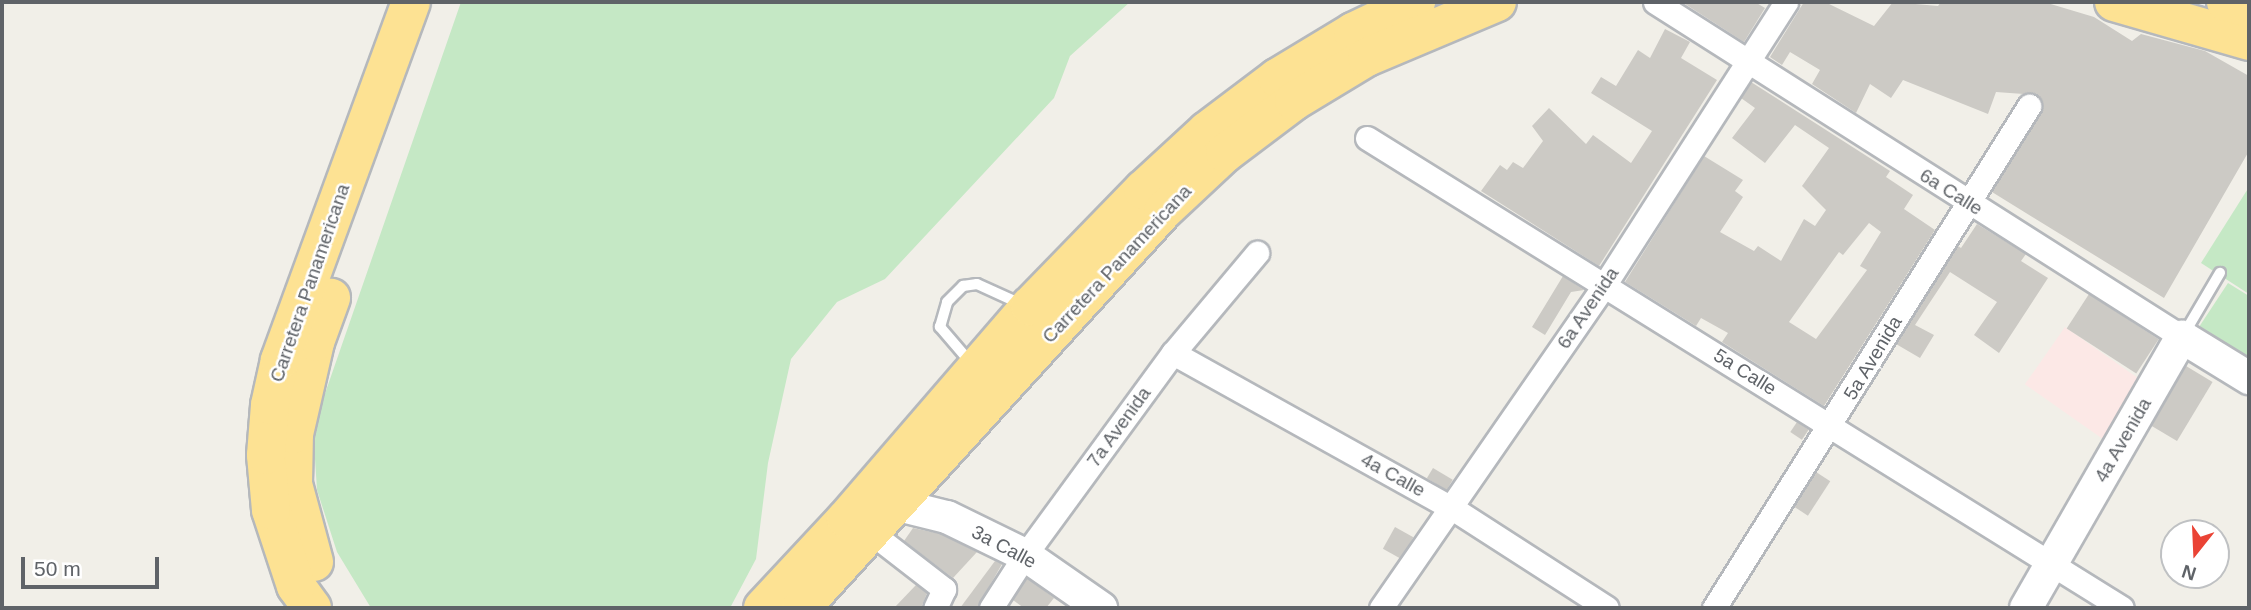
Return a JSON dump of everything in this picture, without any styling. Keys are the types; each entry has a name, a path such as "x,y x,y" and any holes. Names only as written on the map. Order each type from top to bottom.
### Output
{"highway":[{"name":"Carretera Panamericana","path":"312,608 296,586 271,510 266,455 270,405 280,360 411,2"},
{"name":"Carretera Panamericana","path":"334,608 309,547 293,484 294,434 315,342 439,2"},
{"name":"Carretera Panamericana","path":"762,608 977,369 1030,306 1207,131 1288,71 1353,32 1416,2"},
{"name":"Carretera Panamericana","path":"801,608 869,531 898,505 1163,211 1225,153 1294,101 1367,57 1444,20 1497,2"},
{"path":"2114,2 2249,41"},
{"path":"2226,2 2249,8"}],"street":[{"name":"6a Calle","path":"1655,2 1967,202 2249,378"},
{"name":"6a Avenida","path":"1381,608 1605,284 1786,2"},
{"name":"5a Avenida","path":"1714,608 1831,426 1967,202 2029,106"},
{"name":"5a Calle","path":"1367,138 2122,608"},
{"name":"7a Avenida","path":"991,608 1024,555 1173,353 1257,253"},
{"name":"4a Avenida","path":"2026,608 2182,337"},
{"name":"4a Calle","path":"1173,353 1452,508 1607,608"},
{"name":"3a Calle","path":"898,505 947,517 1024,555 1101,608"},
{"path":"869,531 944,589 934,608"}],"lane":[{"name":"4a Avenida","path":"2182,337 2220,273"},
{"path":"977,369 940,327 947,302 963,286 977,284 1006,301 1030,306"}],"shaded area":[{"path":"2065,327 2144,382 2103,439 2025,384"}],"green space":[{"path":"461,2 1130,2 1070,56 1054,98 885,279 837,302 791,359 768,463 756,559 730,608 371,608 337,552 317,490 313,428"},
{"path":"2249,187 2249,294 2201,263"},
{"path":"2228,283 2249,296 2249,363 2197,330"}],"building":[{"path":"1682,2 1755,2 1765,8 1744,42"},
{"path":"1804,2 1825,2 1874,26 1893,2 1938,6 1941,2 2044,2 2094,17 2132,41 2141,34 2205,51 2249,76 2249,151 2164,298 1992,192 2041,113 2037,95 1996,92 1988,114 1903,80 1891,98 1870,84 1856,113 1812,84 1820,70 1790,52 1782,65 1770,57"},
{"path":"1665,29 1690,42 1681,58 1717,80 1599,266 1481,191 1500,165 1507,170 1513,162 1523,168 1543,141 1532,126 1549,108 1586,144 1593,135 1631,163 1652,131 1591,93 1601,77 1616,86 1638,50 1650,58"},
{"path":"1751,82 1890,171 1886,177 1913,195 1904,209 1935,230 1824,406 1722,342 1728,333 1701,318 1696,326 1625,282 1704,156 1743,180 1735,191 1743,197 1720,232 1754,251 1758,246 1781,261 1804,219 1815,226 1826,210 1802,186 1829,148 1795,125 1765,163 1732,138 1755,108 1741,98","holes":["1869,223 1881,232 1860,266 1867,270 1816,339 1789,322 1839,252 1843,255"]},
{"path":"1977,224 2026,254 2021,261 2048,278 1999,353 1974,335 1997,302 1950,272 1915,325 1934,335 1920,358 1896,344 1958,246 1961,248"},
{"path":"1563,276 1584,290 1571,292 1545,335 1532,327"},
{"path":"2089,294 2159,339 2136,374 2067,328"},
{"path":"2186,366 2213,382 2177,441 2150,425"},
{"path":"1797,422 1809,430 1802,440 1790,432"},
{"path":"1433,468 1453,480 1447,490 1427,478"},
{"path":"1816,472 1830,481 1808,516 1794,506"},
{"path":"1395,527 1413,537 1401,559 1383,549"},
{"path":"913,528 941,534 977,552 953,578 904,541"},
{"path":"995,561 1002,564 977,608 960,608"},
{"path":"1027,578 1054,598 1046,608 1024,608 1013,600"},
{"path":"916,585 927,593 921,608 894,608"}]}
